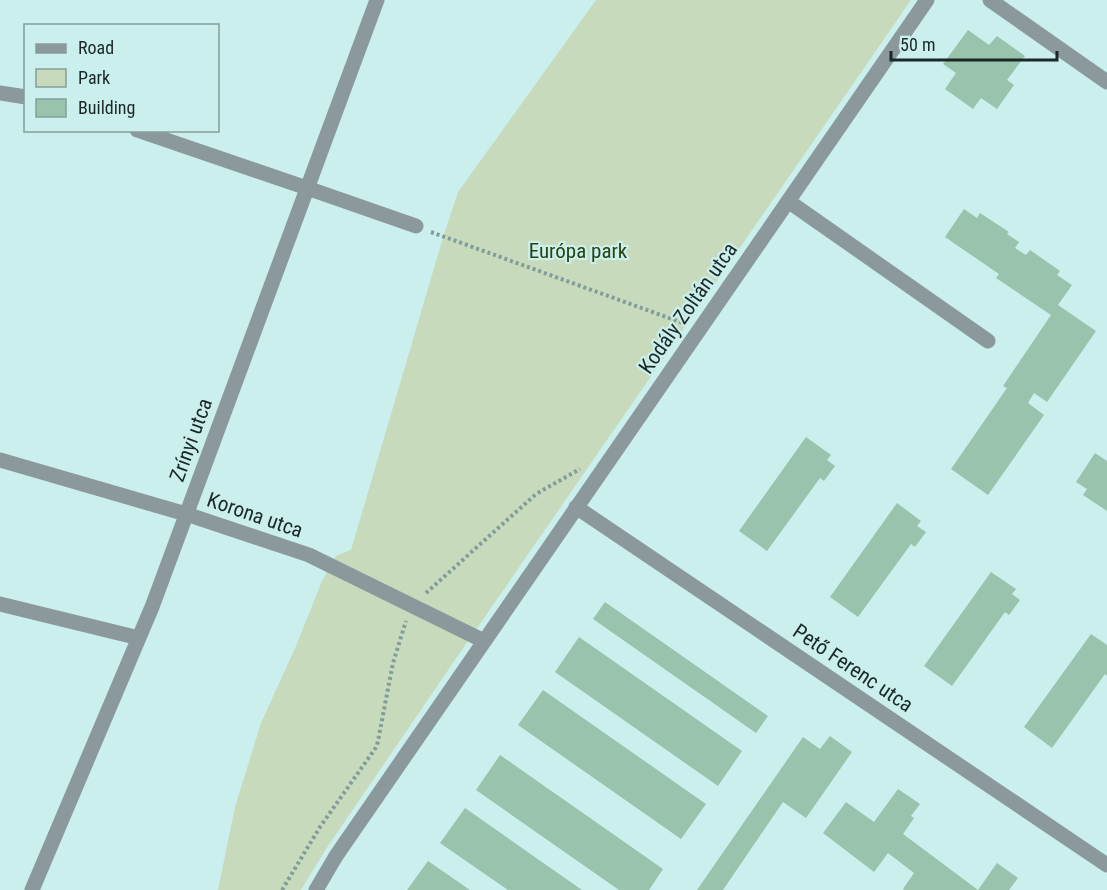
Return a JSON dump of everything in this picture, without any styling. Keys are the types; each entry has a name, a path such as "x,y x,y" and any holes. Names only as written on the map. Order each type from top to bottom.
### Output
{"street":[{"name":"Zrínyi utca","path":"32,890 152,608 377,0"},
{"name":"Kodály Zoltán utca","path":"316,890 336,856 927,0"},
{"path":"990,0 1107,82"},
{"path":"0,93 24,97"},
{"path":"143,132 416,226"},
{"path":"788,201 988,340"},
{"name":"Korona utca","path":"0,459 186,514 309,555 484,641"},
{"name":"Pető Ferenc utca","path":"576,507 1107,865"},
{"path":"0,604 139,638"}],"path":[{"path":"416,226 700,329"},
{"path":"282,890 320,827 377,746 393,663 408,615 422,596 536,494 584,468"}],"green space":[{"name":"Európa park","path":"596,0 911,0 455,660 326,849 301,890 218,890 235,807 261,723 322,581 336,556 351,550 458,192"}],"building":[{"path":"968,30 989,45 997,36 1025,56 1007,80 1014,85 997,109 981,98 973,109 945,89 956,73 943,64"},
{"path":"964,209 977,218 980,213 1009,232 1007,234 1019,242 1015,248 1026,255 1030,250 1060,271 1057,275 1072,285 1058,305 1096,331 1047,402 1034,393 1028,403 1044,415 988,495 951,469 1007,388 1003,386 1051,315 996,278 999,274 945,237"},
{"path":"806,437 831,455 827,460 835,466 824,481 820,478 767,551 739,531"},
{"path":"1095,453 1107,461 1107,511 1083,495 1087,489 1076,482"},
{"path":"897,503 921,521 917,526 926,532 915,547 911,544 858,617 830,597"},
{"path":"991,572 1016,589 1012,594 1020,600 1009,615 1005,612 952,686 924,666"},
{"path":"605,602 768,716 756,733 593,619"},
{"path":"1091,634 1107,645 1107,676 1105,674 1052,748 1024,727"},
{"path":"579,637 742,751 718,786 555,672"},
{"path":"543,690 706,804 681,839 518,725"},
{"path":"830,736 852,752 806,818 783,802 723,890 697,890 803,737 820,749"},
{"path":"500,755 663,869 649,890 619,890 476,790"},
{"path":"898,789 920,804 911,816 914,818 903,834 978,890 904,890 914,873 888,853 874,872 823,833 846,802 874,822"},
{"path":"465,808 582,890 508,890 440,843"},
{"path":"428,861 470,890 407,890"},
{"path":"997,863 1018,878 1009,890 978,890"}]}
